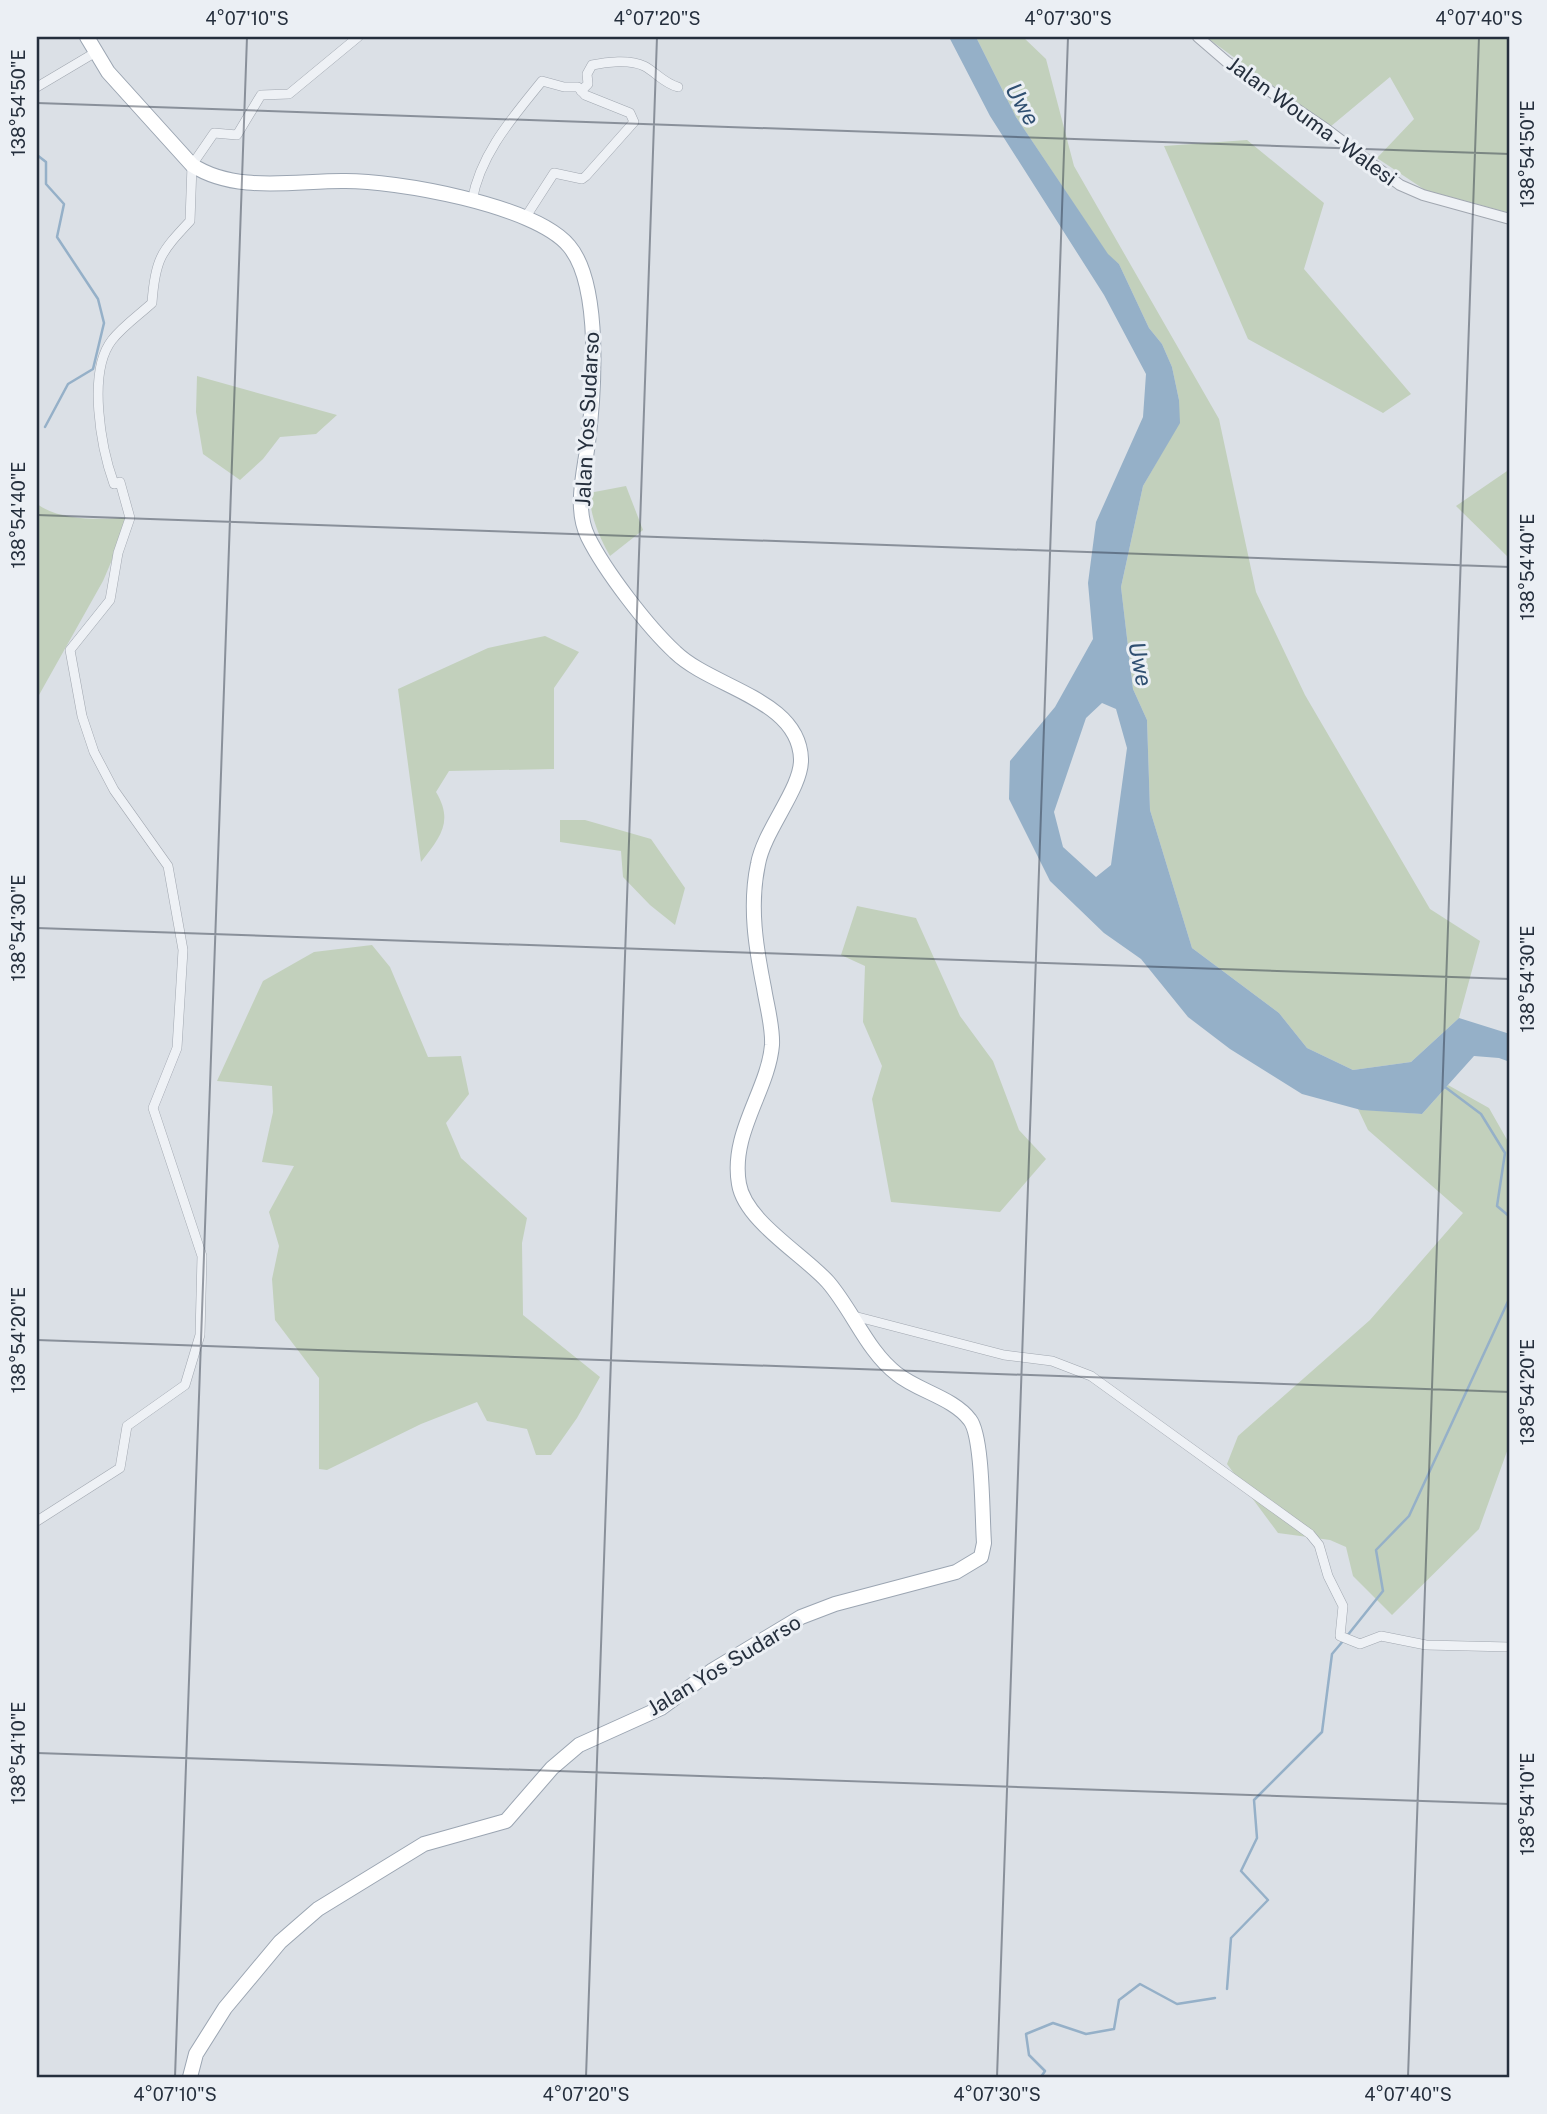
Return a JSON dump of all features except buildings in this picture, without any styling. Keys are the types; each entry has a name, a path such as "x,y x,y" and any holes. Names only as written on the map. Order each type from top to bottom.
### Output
{"main road":[{"name":"Jalan Yos Sudarso","path":"87,37 108,72 192,165 202,172 234,182 349,180 413,188 472,201 525,218 554,233 573,250 586,283 593,329 593,369 580,510 589,541 674,652 693,667 769,708 785,720 799,743 801,767 797,779 765,839 758,863 755,943 772,1043 737,1162 740,1192 751,1210 826,1281 854,1316 874,1350 898,1375 959,1410 971,1422 977,1438 984,1543 981,1556 956,1572 835,1604 801,1617 713,1670 660,1708 579,1745 552,1768 506,1821 424,1844 318,1909 280,1942 225,2008 196,2054 190,2077"}],"street":[{"path":"37,1521 120,1468 127,1426 185,1385 200,1335 202,1256 153,1108 177,1048 183,950 169,866 114,790 94,752 82,716 70,650 110,600 118,554 130,518 120,482 114,484 106,463 97,375 111,341 152,303 155,268 171,241 190,220 192,165 214,133 237,135 261,95 289,94 358,37"},
{"name":"Jalan Wouma - Walesi","path":"1198,37 1227,62 1326,129 1400,186 1510,219"},
{"path":"37,87 96,52"},
{"path":"581,91 587,84 587,75 592,65 616,63 643,65 664,81 678,87"},
{"path":"472,201 475,181 495,142 542,80 564,87 578,87 581,91 631,113 634,122 582,179 554,173 525,218"},
{"path":"854,1316 1004,1355 1052,1361 1105,1384 1230,1479 1310,1534 1318,1545 1328,1576 1343,1606 1339,1633 1344,1639 1360,1644 1381,1636 1426,1645 1510,1647"}],"green space":[{"path":"976,37 1023,37 1046,59 1074,166 1219,419 1256,592 1305,695 1430,909 1480,941 1459,1018 1411,1062 1353,1070 1307,1048 1279,1013 1192,948 1150,810 1147,720 1133,689 1121,587 1143,486 1179,423 1179,400 1172,367 1162,344 1149,328 1119,264 1108,255 1016,117"},
{"path":"1206,37 1510,37 1510,213 1425,190 1377,158 1414,119 1390,77 1330,127"},
{"path":"1247,140 1324,203 1304,269 1411,394 1383,413 1248,339 1164,146"},
{"path":"197,376 337,415 316,434 280,437 263,459 240,480 203,454 196,412"},
{"path":"1510,469 1510,559 1456,506"},
{"path":"626,486 643,530 610,556 596,526 589,493"},
{"path":"37,504 70,517 130,518 103,581 39,695 37,714"},
{"path":"545,636 579,652 554,688 554,769 449,771 436,792 444,812 442,829 421,862 398,689 488,648"},
{"path":"560,820 585,820 651,839 685,888 675,925 650,905 623,877 621,851 560,842"},
{"path":"857,906 916,918 960,1016 993,1061 1019,1130 1046,1159 1000,1212 891,1202 872,1099 882,1066 863,1022 865,966 841,955"},
{"path":"372,945 390,967 428,1057 461,1056 469,1094 446,1123 461,1158 527,1218 522,1243 523,1315 600,1377 577,1418 551,1455 536,1455 527,1429 487,1421 477,1402 421,1424 327,1470 319,1469 319,1378 275,1320 272,1279 279,1246 269,1212 294,1166 262,1162 273,1112 272,1086 217,1081 263,981 314,952"},
{"path":"1448,1085 1489,1108 1510,1145 1510,1443 1479,1529 1392,1615 1353,1576 1346,1547 1330,1540 1278,1533 1227,1464 1238,1436 1370,1320 1463,1213 1368,1130 1358,1109 1422,1114"}],"water":[{"path":"949,37 976,37 1016,117 1108,254 1119,264 1149,328 1162,344 1172,367 1179,400 1180,423 1143,486 1121,587 1133,689 1147,720 1150,810 1192,948 1279,1013 1307,1048 1353,1070 1411,1062 1459,1018 1510,1034 1510,1062 1499,1058 1474,1056 1422,1114 1361,1110 1302,1094 1230,1049 1188,1017 1141,959 1104,933 1050,881 1009,799 1010,761 1055,707 1093,639 1088,583 1096,522 1143,417 1146,374 1104,295 990,116","holes":["1102,703 1116,709 1127,748 1111,865 1096,877 1063,847 1054,812 1086,718"]}],"waterway":[{"path":"37,155 46,162 46,184 64,204 57,237 98,299 104,323 93,369 68,384 45,427"},
{"path":"1445,1087 1481,1114 1505,1153 1497,1206 1510,1217"},
{"path":"1347,1636 1383,1591 1376,1550 1409,1516 1510,1297"},
{"path":"1227,1989 1231,1938 1268,1900 1241,1871 1257,1838 1254,1800 1322,1732 1332,1654 1343,1641"},
{"path":"1041,2077 1045,2071 1029,2055 1026,2034 1053,2023 1086,2034 1114,2029 1119,2000 1140,1984 1177,2004 1215,1998"}],"water label":[{"name":"Uwe","path":"1023,104"},
{"name":"Uwe","path":"1141,664"}]}
